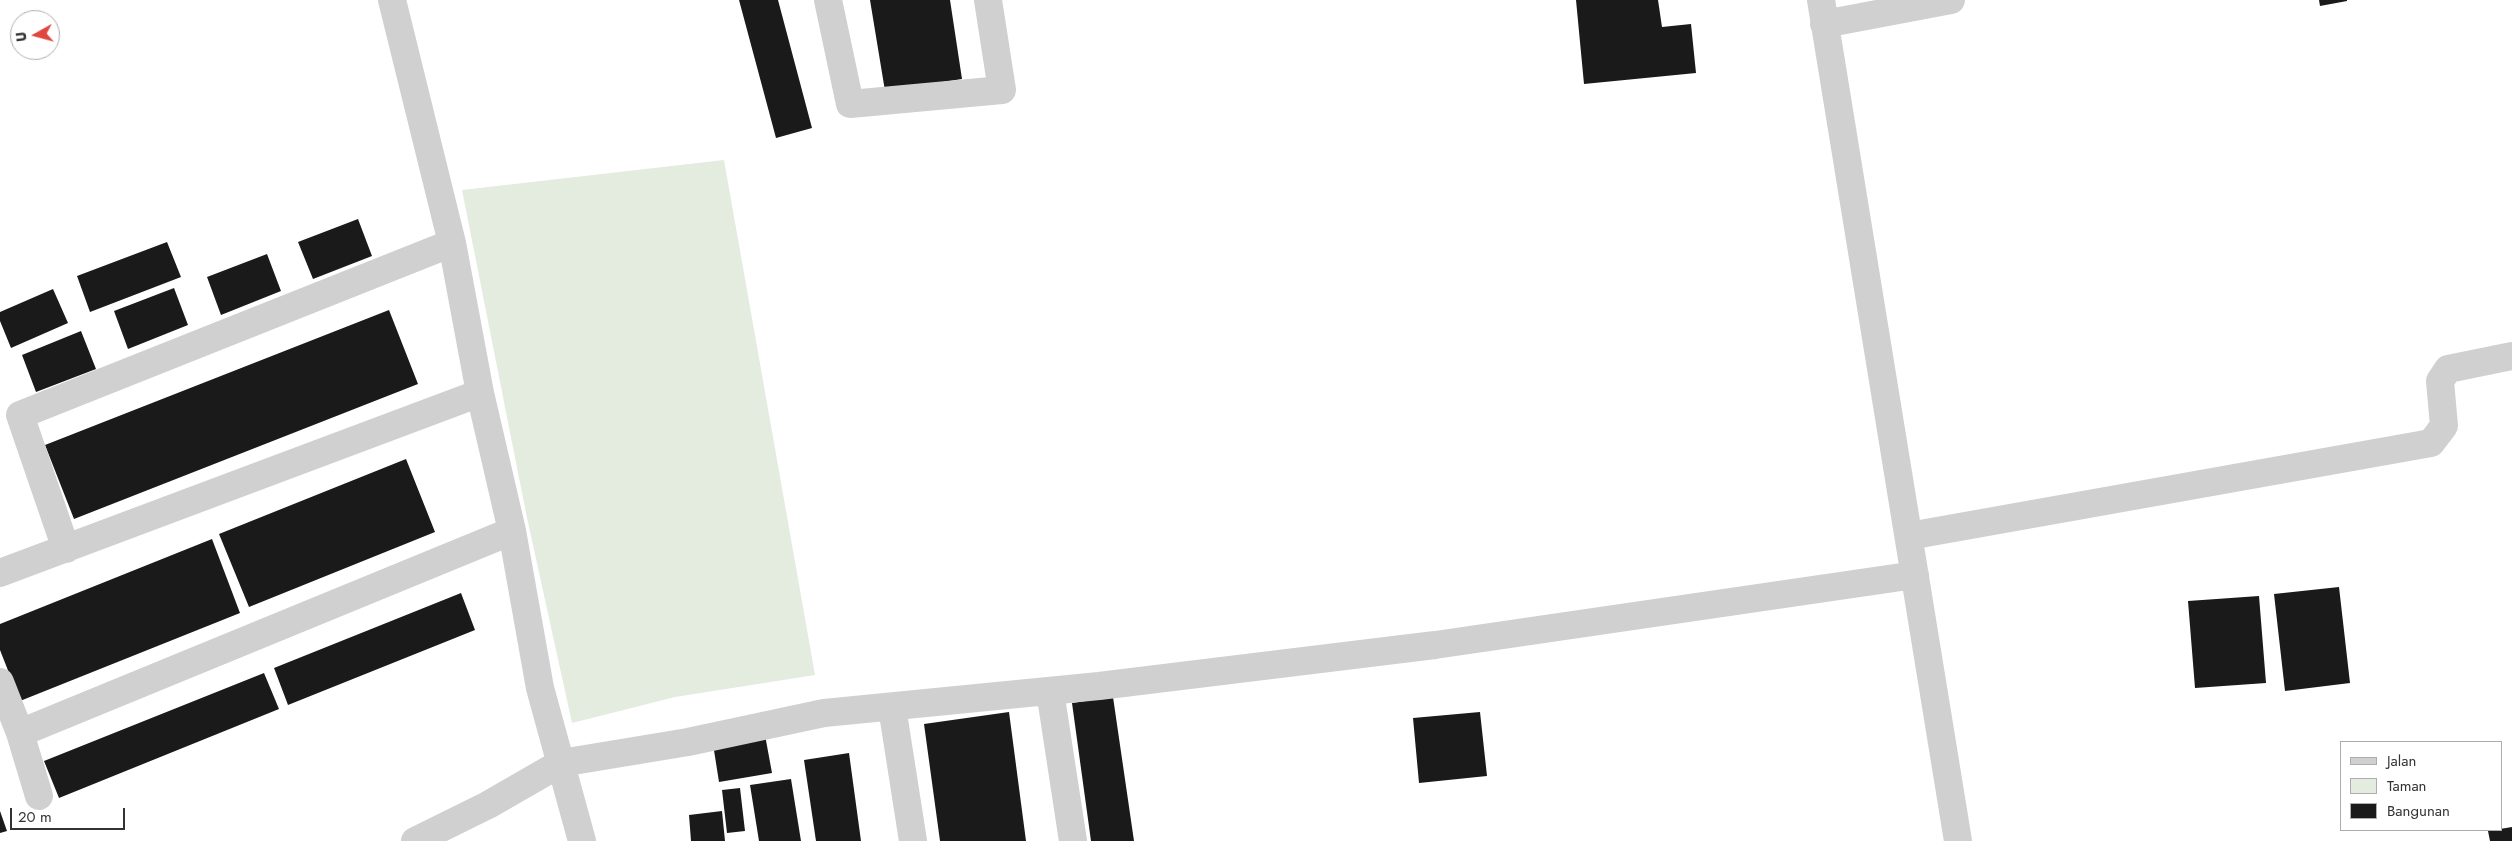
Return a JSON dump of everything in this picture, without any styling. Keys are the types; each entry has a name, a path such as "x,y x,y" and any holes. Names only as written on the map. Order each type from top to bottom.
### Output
{"street":[{"path":"392,0 452,243 480,393 512,531 540,688 582,841"},
{"path":"828,0 850,104 1002,90 988,0"},
{"path":"1951,0 1823,12 1958,841"},
{"path":"66,549 20,415 452,243"},
{"path":"1908,536 2431,443 2444,426 2440,381 2448,369 2512,356"},
{"path":"0,573 480,393"},
{"path":"20,733 512,531"},
{"path":"415,841 488,805 562,763 688,742 824,713 1050,691 1434,645 1915,574"},
{"path":"0,682 20,733 39,796"},
{"path":"1050,691 1073,841"},
{"path":"892,706 913,841"}],"green space":[{"path":"724,160 815,675 675,697 572,723 526,513 462,190"}],"building":[{"path":"739,0 778,0 812,128 776,138"},
{"path":"870,0 950,0 962,79 885,91"},
{"path":"1576,0 1658,0 1662,27 1691,24 1696,73 1584,84"},
{"path":"2319,0 2347,0 2347,1 2320,6"},
{"path":"358,219 372,256 313,279 298,242"},
{"path":"167,242 181,277 90,312 77,276"},
{"path":"267,254 281,291 221,315 207,277"},
{"path":"174,288 188,325 128,349 114,311"},
{"path":"53,289 68,323 11,348 0,321 0,312"},
{"path":"389,310 418,384 74,519 45,445"},
{"path":"81,331 96,369 36,392 22,355"},
{"path":"406,459 435,532 249,607 219,534"},
{"path":"212,539 240,613 20,701 0,650 0,624"},
{"path":"2339,587 2350,683 2285,691 2274,594"},
{"path":"461,593 475,630 288,705 274,668"},
{"path":"2259,596 2266,683 2195,688 2188,601"},
{"path":"264,673 279,709 59,798 44,761"},
{"path":"1113,697 1134,841 1091,841 1072,703"},
{"path":"1009,712 1026,841 940,841 924,724"},
{"path":"1480,712 1487,776 1419,783 1413,718"},
{"path":"765,735 772,773 719,782 713,744"},
{"path":"849,753 861,841 816,841 804,760"},
{"path":"791,779 801,841 759,841 750,785"},
{"path":"740,788 745,831 727,833 722,790"},
{"path":"0,811 7,831 0,833"},
{"path":"722,811 725,841 691,841 689,815"},
{"path":"2512,827 2512,841 2490,841 2488,831 2502,831 2502,829"}]}
